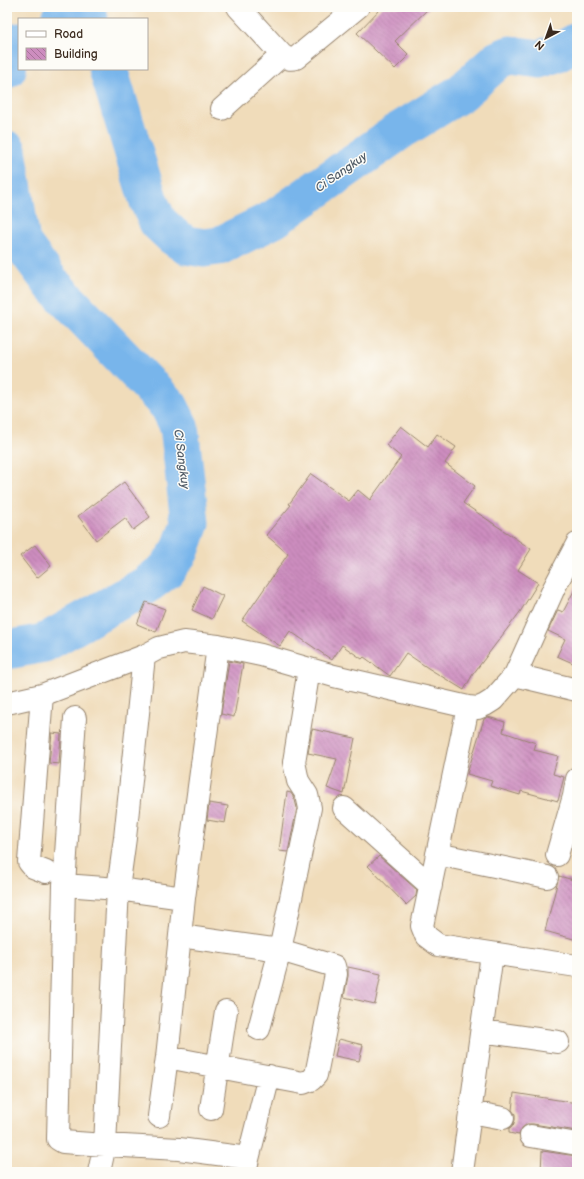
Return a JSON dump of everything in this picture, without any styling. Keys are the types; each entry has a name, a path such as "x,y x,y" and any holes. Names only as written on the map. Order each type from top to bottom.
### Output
{"street":[{"path":"238,7 288,59 296,58 358,7"},
{"path":"222,109 282,54"},
{"path":"7,703 42,695 144,656 159,648 184,642 218,646 261,655 334,676 478,708 489,703 515,675 554,588 577,544"},
{"path":"159,1116 167,1057 184,898 218,646"},
{"path":"99,1172 104,1145 118,889 125,838 144,656"},
{"path":"259,1029 280,950 310,808 307,795 298,781 294,762 309,669"},
{"path":"515,675 577,690"},
{"path":"42,695 29,862 33,867 46,872"},
{"path":"468,707 422,926 426,936 438,945 577,966"},
{"path":"75,718 64,885 58,1139 63,1142 179,1149 246,1165 269,1076"},
{"path":"557,855 576,790"},
{"path":"344,808 431,886"},
{"path":"437,854 547,877"},
{"path":"64,885 118,889 184,898"},
{"path":"167,1057 303,1083 311,1080 316,1075 336,974 334,966 280,950 180,936"},
{"path":"462,1172 492,954"},
{"path":"211,1108 226,1011"},
{"path":"482,1031 558,1042"},
{"path":"471,1112 503,1118"},
{"path":"531,1136 577,1144"}],"building":[{"path":"382,7 430,7 395,41 409,55 395,69 357,33"},
{"path":"401,426 428,447 437,434 456,447 445,463 475,486 463,503 531,549 518,570 538,583 520,612 473,674 464,690 406,653 390,676 364,657 362,659 342,645 332,660 290,631 280,646 242,621 288,554 266,535 291,505 289,504 311,474 349,501 358,490 370,500 401,457 386,445"},
{"path":"124,482 150,517 133,530 125,518 96,540 78,516"},
{"path":"35,545 51,566 37,578 20,556"},
{"path":"577,585 577,665 557,656 565,639 548,631 558,610 563,612"},
{"path":"203,586 223,596 212,619 192,610"},
{"path":"146,602 165,609 156,632 137,624"},
{"path":"229,661 243,664 234,717 221,714"},
{"path":"488,717 505,722 503,732 536,743 534,750 558,756 553,774 564,777 558,801 521,791 520,795 490,786 492,781 467,774 484,719"},
{"path":"312,729 355,738 344,794 327,788 337,759 308,753"},
{"path":"52,733 61,734 59,764 49,763"},
{"path":"287,792 291,793 297,808 288,852 279,851"},
{"path":"209,803 228,806 225,823 207,820"},
{"path":"379,856 417,890 416,896 406,905 368,866"},
{"path":"559,876 577,881 577,940 545,931"},
{"path":"348,967 381,974 375,1004 344,997"},
{"path":"339,1039 363,1045 359,1061 335,1056"},
{"path":"514,1093 577,1103 577,1131 527,1124 522,1128 519,1135 509,1133 509,1128 513,1126 515,1120 515,1114 512,1110"},
{"path":"542,1151 577,1156 577,1172 541,1172"}],"waterway":[{"name":"Ci Sangkuy","path":"69,18 86,16 88,18"},
{"name":"Ci Sangkuy","path":"108,70 149,202 158,222 173,236 186,245 204,248 219,246 274,219 401,130 461,93 498,60 510,55 540,59 559,52 577,42"},
{"name":"Ci Sangkuy","path":"7,69 9,57 18,44"},
{"name":"Ci Sangkuy","path":"7,150 21,242 52,284 169,406 179,426 190,523 180,551 166,570 145,586 44,643 7,650"}]}
